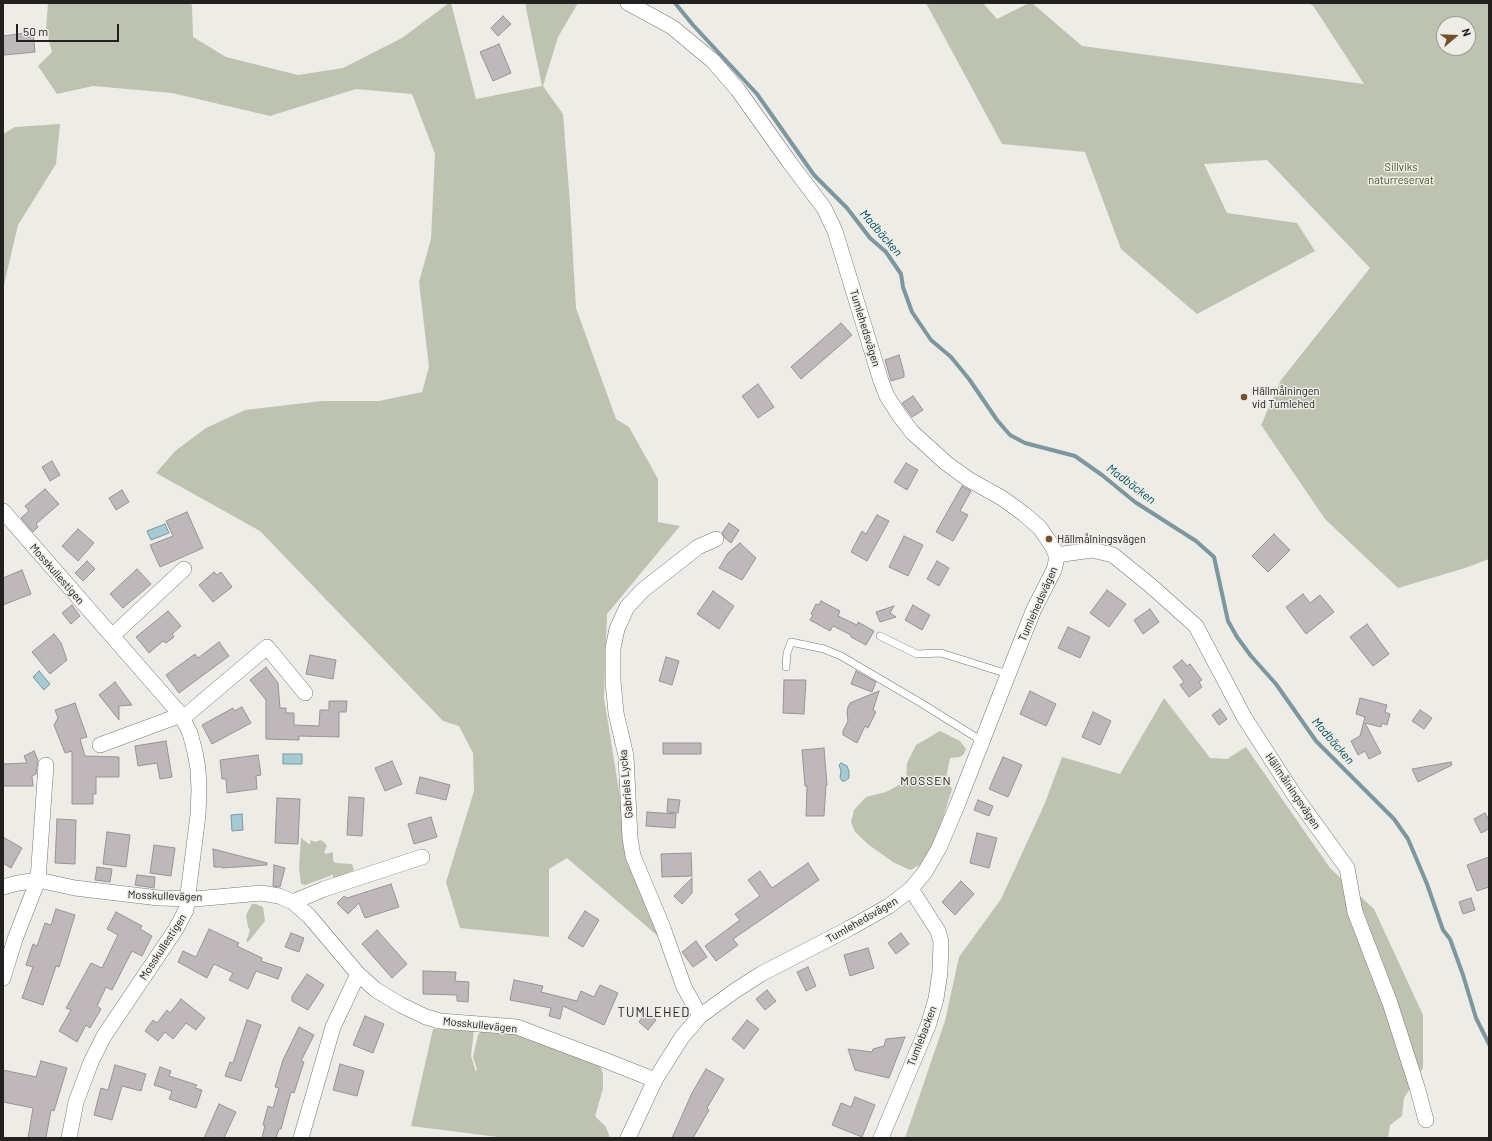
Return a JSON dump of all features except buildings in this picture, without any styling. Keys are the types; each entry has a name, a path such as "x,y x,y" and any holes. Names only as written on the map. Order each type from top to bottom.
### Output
{"street":[{"name":"Tumlehedsvägen","path":"628,3 672,27 713,61 738,90 824,208 835,230 881,381 887,396 912,432 946,463 968,479 1008,502 1024,514 1040,528 1049,539 1056,555 1054,570 1034,609 958,803 939,848 925,872 911,889 889,906 761,974 700,1016 682,1037 655,1080 628,1138"},
{"name":"Mosskullestigen","path":"3,511 182,717 190,733 195,752 199,790 198,816 186,910 178,925 104,1036 91,1062 76,1102 69,1138"},
{"name":"Gabriels Lycka","path":"700,1016 684,987 663,928 633,856 630,838 626,756 616,713 613,681 613,648 617,630 627,607 643,590 698,547 716,539"},
{"name":"Hällmålningsvägen","path":"1056,555 1092,550 1113,555 1150,585 1196,626 1244,717 1295,796 1347,868 1355,912 1390,1003 1426,1120"},
{"path":"112,636 184,569"},
{"path":"100,745 182,717 267,647 305,693"},
{"path":"3,978 15,939 38,880 46,765"},
{"path":"292,902 324,889 422,857"},
{"name":"Mosskullevägen","path":"3,887 38,880 75,888 117,894 187,900 261,893 279,896 292,902 309,916 358,974 376,990 401,1005 426,1017 448,1022 517,1027 655,1080"},
{"name":"Tumlebacken","path":"881,1138 928,1026 936,999 939,978 941,951 938,931 911,889"},
{"path":"301,1138 333,1027 358,974"}],"lane":[{"path":"880,636 917,654 941,653 1008,674"},
{"path":"786,667 787,653 791,642 824,649 847,660 982,742"}],"green space":[{"path":"48,3 189,3 192,5 193,37 226,57 298,75 343,68 402,38 451,3 476,99 542,86 525,3 578,3 558,37 543,86 563,114 576,308 616,419 629,427 658,479 658,522 680,526 607,614 604,698 629,853 659,937 567,858 549,869 549,937 460,928 446,882 474,791 473,753 459,726 443,721 260,531 156,473 175,451 206,428 245,410 322,401 379,401 422,392 429,367 419,282 431,239 435,154 412,94 356,89 270,116 172,93 93,86 57,94 38,66 52,52 46,29"},
{"name":"Sillviks naturreservat","path":"926,3 983,3 997,19 1029,3 1032,3 1082,46 1364,84 1314,7 1309,3 1489,3 1489,559 1465,568 1398,588 1325,519 1261,425 1281,380 1370,268 1267,160 1204,164 1227,213 1297,223 1315,251 1197,314 1121,249 1085,152 1002,144"},
{"path":"60,124 56,164 18,225 3,289 3,134 15,127"},
{"path":"1164,698 1210,758 1227,759 1246,747 1330,868 1374,909 1423,1015 1423,1068 1404,1098 1402,1116 1390,1125 1388,1138 905,1138 945,1021 959,957 1001,899 1045,803 1062,757 1120,774"},
{"path":"940,731 960,741 966,749 964,754 960,757 950,758 946,778 952,789 932,854 920,865 910,870 893,862 869,845 855,832 851,822 854,810 866,797 886,792 906,781 907,763 916,745"},
{"path":"301,838 309,844 311,843 311,840 315,842 321,840 327,846 324,852 326,854 333,852 333,861 336,863 352,864 354,870 334,880 332,874 305,885 301,884 299,868"},
{"path":"252,904 263,907 265,921 249,941 246,942 250,930 246,915"},
{"path":"433,1029 474,1030 471,1056 476,1072 477,1069 473,1057 478,1035 482,1029 522,1035 599,1064 603,1073 603,1089 595,1116 606,1127 610,1138 506,1138 411,1126"}],"water":[{"path":"165,524 169,533 151,540 147,531"},
{"path":"39,671 50,684 44,690 33,677"},
{"path":"283,754 302,754 302,764 283,764"},
{"path":"841,763 847,766 849,771 849,778 845,781 842,781 840,778 841,771 839,765"},
{"path":"242,814 243,830 232,831 231,815"}],"waterway":[{"name":"Madbäcken","path":"675,3 693,25 757,94 814,175 847,208 870,238 886,252 901,274 903,287 912,312 931,340 951,357 969,379 997,420 1010,435 1025,443 1075,456 1102,475 1135,502 1196,541 1214,557 1228,621 1237,637 1251,656 1276,684 1316,741 1394,819 1408,839 1427,884 1443,930 1450,939 1476,1018 1489,1044"}],"place":[{"name":"Hällmålningen vid Tumlehed","path":"1244,397"},
{"name":"Hällmålningsvägen","path":"1049,539"}],"district":[{"name":"MOSSEN","path":"926,781"},
{"name":"TUMLEHED","path":"654,1013"}]}
